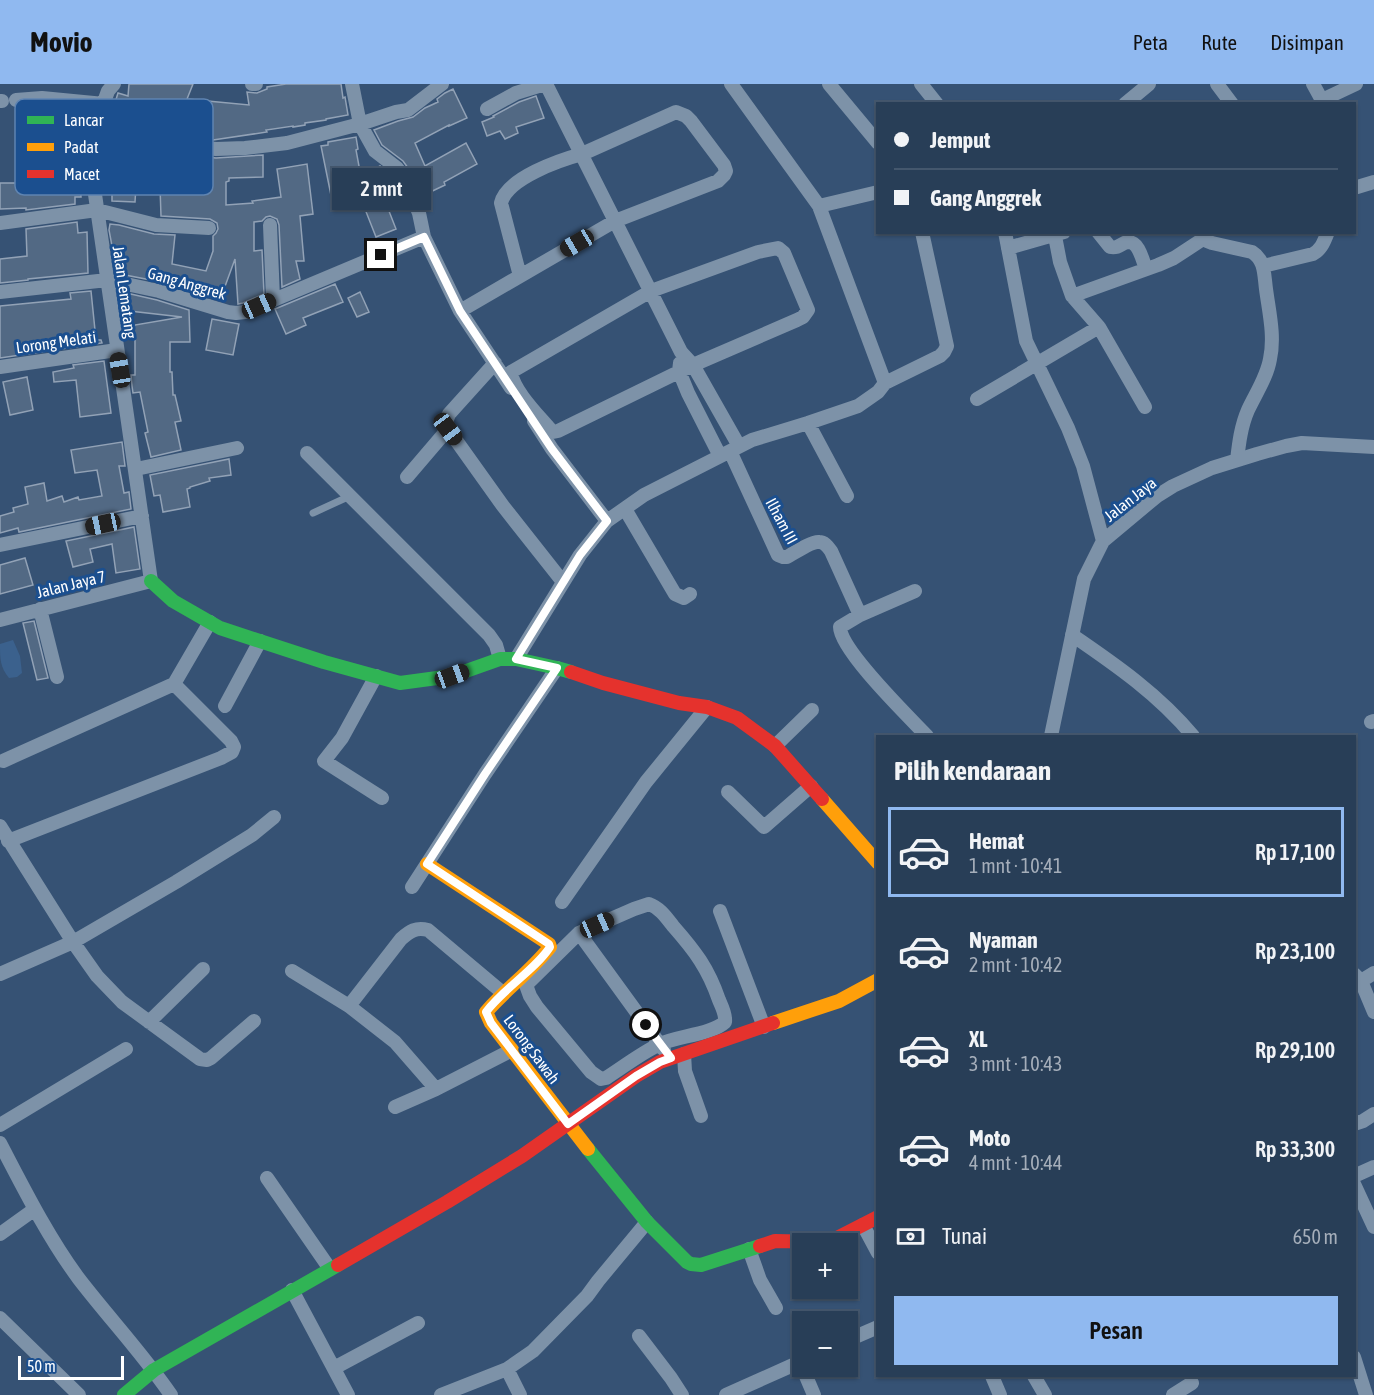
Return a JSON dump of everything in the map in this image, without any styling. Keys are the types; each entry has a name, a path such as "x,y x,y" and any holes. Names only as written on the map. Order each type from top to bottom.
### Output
{"street":[{"name":"Jalan Lematang","path":"106,99 114,84"},
{"path":"352,84 360,124 375,151 397,168 408,186 419,213 424,237 460,311 552,449 607,521"},
{"path":"213,149 287,143 360,124 408,110 442,84"},
{"path":"487,109 516,93 545,84 681,352 693,365 713,400 730,451"},
{"path":"731,84 819,206 885,383"},
{"path":"829,84 876,141"},
{"path":"921,84 935,102"},
{"path":"1127,102 1149,84"},
{"path":"1217,84 1230,102"},
{"path":"1314,84 1323,102 1356,84"},
{"path":"29,99 52,99"},
{"path":"460,311 615,221 718,181 726,171 724,165 691,121 676,112 530,175 513,185 505,193 501,205 520,276"},
{"path":"1356,187 1374,182"},
{"path":"819,206 876,192"},
{"name":"Jalan Lematang","path":"94,195 151,581"},
{"path":"0,223 96,210 156,225 209,228"},
{"path":"270,225 273,299"},
{"path":"516,659 580,555 607,521 644,495 752,440 858,406 878,392 885,383 944,352 947,346 922,234"},
{"path":"1005,234 1026,341 1068,428 1083,466 1103,541"},
{"path":"1008,248 1059,234 1060,262 1072,296 1099,327 1146,407"},
{"path":"1100,234 1110,247 1116,248 1128,242 1132,243 1138,248 1146,269"},
{"path":"1263,266 1313,254 1321,247 1327,234"},
{"path":"1072,296 1174,258 1206,235 1208,241 1212,243 1257,255 1263,266 1273,340 1267,372 1244,420 1237,460"},
{"name":"Gang Anggrek","path":"0,292 107,280 159,291 220,310 245,312 424,237"},
{"path":"778,248 784,253 807,307 807,313 785,326 693,365 553,432 523,395 511,376 511,372 651,291 758,252 778,248"},
{"path":"977,399 1099,327"},
{"name":"Lorong Melati","path":"0,367 117,350"},
{"path":"681,352 679,371 697,410 730,451"},
{"path":"495,363 449,414 446,422 448,429 503,506 563,582"},
{"path":"697,410 713,400"},
{"path":"808,423 847,496"},
{"path":"407,477 448,429"},
{"name":"Jalan Jaya","path":"1051,735 1084,579 1103,541 1173,486 1212,468 1302,443 1374,447"},
{"path":"136,470 237,448"},
{"name":"Ilham III","path":"730,451 778,555 787,557 814,543 825,543 831,551 860,615"},
{"path":"307,453 489,635 496,645 500,659"},
{"path":"625,509 675,594 684,598 690,594"},
{"path":"0,545 142,516"},
{"path":"151,581 173,601 220,628 324,662 400,682 452,676 500,659 516,659 557,668 679,703 707,707 737,718 775,746 876,861"},
{"name":"Jalan Jaya 7","path":"0,620 151,581"},
{"path":"915,591 860,615 840,627 840,632 862,666 926,735"},
{"path":"40,609 57,677"},
{"path":"3,761 174,684 210,622"},
{"path":"1072,634 1118,666 1143,687 1164,705 1192,735"},
{"path":"225,706 260,641"},
{"path":"412,886 557,668"},
{"path":"376,676 342,738 324,761 382,798"},
{"path":"8,841 232,752 234,747 231,741 174,684"},
{"path":"562,902 646,782 707,707"},
{"path":"775,746 812,710"},
{"path":"728,792 764,827 811,786"},
{"path":"0,974 74,942 252,835 274,817"},
{"path":"0,826 97,976 122,1002 200,1059 205,1060 211,1058 254,1021"},
{"name":"Lorong Sawah","path":"427,864 549,944 550,947 543,956 486,1012 491,1023 568,1124 647,1222 691,1264 707,1263 749,1249"},
{"path":"649,904 659,910 693,948 704,965 714,984 725,1014 725,1022 710,1029 659,1044 601,1079 591,1072 537,1007 526,986 579,933 649,904"},
{"path":"720,911 764,1027"},
{"path":"349,1006 401,939 411,930 417,929 428,930 503,993"},
{"path":"579,933 659,1044 677,1056 685,1071 701,1116"},
{"path":"149,1022 203,969"},
{"path":"292,971 349,1006 395,1042 436,1089"},
{"path":"1374,973 1358,977 1374,1012"},
{"path":"124,1395 154,1370 522,1156 636,1076 660,1062 839,1001 876,981"},
{"path":"0,1125 126,1049"},
{"path":"395,1107 512,1050"},
{"path":"1356,1123 1374,1114"},
{"path":"0,1143 36,1209 78,1277 154,1370 171,1395"},
{"path":"1356,1175 1374,1167"},
{"path":"267,1178 330,1269"},
{"path":"1356,1188 1374,1227"},
{"path":"0,1234 36,1209"},
{"path":"776,1308 760,1280 749,1249 775,1241 825,1242 876,1218"},
{"path":"441,1395 507,1369 533,1352 587,1296 647,1222"},
{"path":"863,1225 876,1249"},
{"path":"292,1290 348,1395"},
{"path":"0,1318 79,1395"},
{"path":"334,1368 418,1323"},
{"path":"858,1336 876,1328"},
{"path":"639,1336 682,1395"},
{"path":"1356,1363 1366,1395"},
{"path":"726,1395 792,1365"},
{"path":"507,1369 520,1395"},
{"path":"807,1377 814,1395"},
{"path":"992,1377 1000,1395"},
{"path":"1035,1377 1045,1395"},
{"path":"1173,1395 1193,1384"}],"lane":[{"path":"312,513 350,496"}],"water":[{"path":"13,640 20,656 22,673 17,677 9,678 1,662 0,644"}],"building":[{"path":"129,84 193,84 187,99 116,99 118,93 128,96"},
{"path":"286,84 341,84 348,115 305,123 305,125 266,130 267,132 213,140 213,102 249,105 247,92 257,93 267,87"},
{"path":"453,89 467,118 415,143 425,166 466,143 477,164 444,182 445,185 422,196 403,161 382,145 374,130 413,117 438,102 437,99"},
{"path":"536,96 544,118 516,127 518,133 505,139 500,131 487,136 482,122 519,102"},
{"path":"356,137 361,177 380,166 393,178 404,199 387,206 396,229 376,237 363,204 334,210 321,146 328,145 328,142"},
{"path":"263,155 263,177 229,178 226,182 226,205 253,203 252,201 281,197 277,169 307,164 313,214 300,216 304,261 296,261 300,279 282,287 277,219 270,216 262,221 254,222 254,251 262,250 264,294 243,303 238,304 235,259 220,300 161,282 115,273 110,224 154,234 175,235 172,264 206,271 213,251 213,236 218,229 217,223 210,219 161,216 160,195 213,195 213,158"},
{"path":"0,183 15,183 15,195 81,195 81,197 75,197 75,204 26,210 26,208 0,209"},
{"path":"112,195 135,195 135,202 112,201"},
{"path":"77,222 78,233 87,232 88,273 0,283 0,259 27,256 26,229"},
{"path":"335,284 343,302 303,318 306,325 286,334 275,309"},
{"path":"91,291 96,340 101,340 102,343 0,358 0,306 71,299 70,293"},
{"path":"122,292 189,310 190,342 170,342 173,395 175,395 181,421 175,422 181,450 151,457 145,433 148,432 140,392 133,393 132,386 131,375 135,375 135,336 124,335 123,327 182,317 121,310"},
{"path":"360,292 369,312 357,317 348,298"},
{"path":"212,319 239,324 233,355 206,350"},
{"path":"104,361 111,413 80,417 76,380 54,382 53,372 74,368 73,365"},
{"path":"27,377 33,410 10,415 3,382"},
{"path":"122,442 125,466 119,466 124,493 129,492 131,509 19,532 18,528 0,533 0,516 14,512 13,508 28,504 25,487 44,483 47,501 62,496 64,502 78,497 79,500 102,496 97,470 75,473 71,450"},
{"path":"229,459 231,475 209,478 210,481 190,487 187,489 190,507 163,512 160,495 154,496 150,475"},
{"path":"134,527 140,569 116,573 112,544 90,549 93,562 73,567 66,541"},
{"path":"25,558 33,585 0,594 0,565"},
{"path":"34,621 48,678 37,680 23,623"}],"traffic: fast":[{"path":"151,581 173,601 220,628 324,662 400,683 452,676 500,659 516,659 571,672"},
{"path":"588,1149 647,1222 687,1262 701,1265 760,1246"},
{"path":"124,1395 154,1370 338,1265"}],"traffic: slow":[{"path":"822,799 876,861"},
{"path":"427,864 549,944 550,947 543,956 486,1012 491,1023 588,1149"},
{"path":"773,1023 839,1001 876,981"}],"traffic: jam":[{"path":"571,672 679,703 707,707 737,718 775,746 822,799"},
{"path":"338,1265 522,1156 636,1076 660,1062 773,1023"},
{"path":"760,1246 775,1241 825,1242 876,1218"}],"route":[{"path":"381,255 424,237 460,311 552,449 607,521 580,555 516,659 557,668 427,864 549,944 550,947 543,956 486,1012 491,1023 568,1124 636,1076 671,1058 646,1025"}]}
